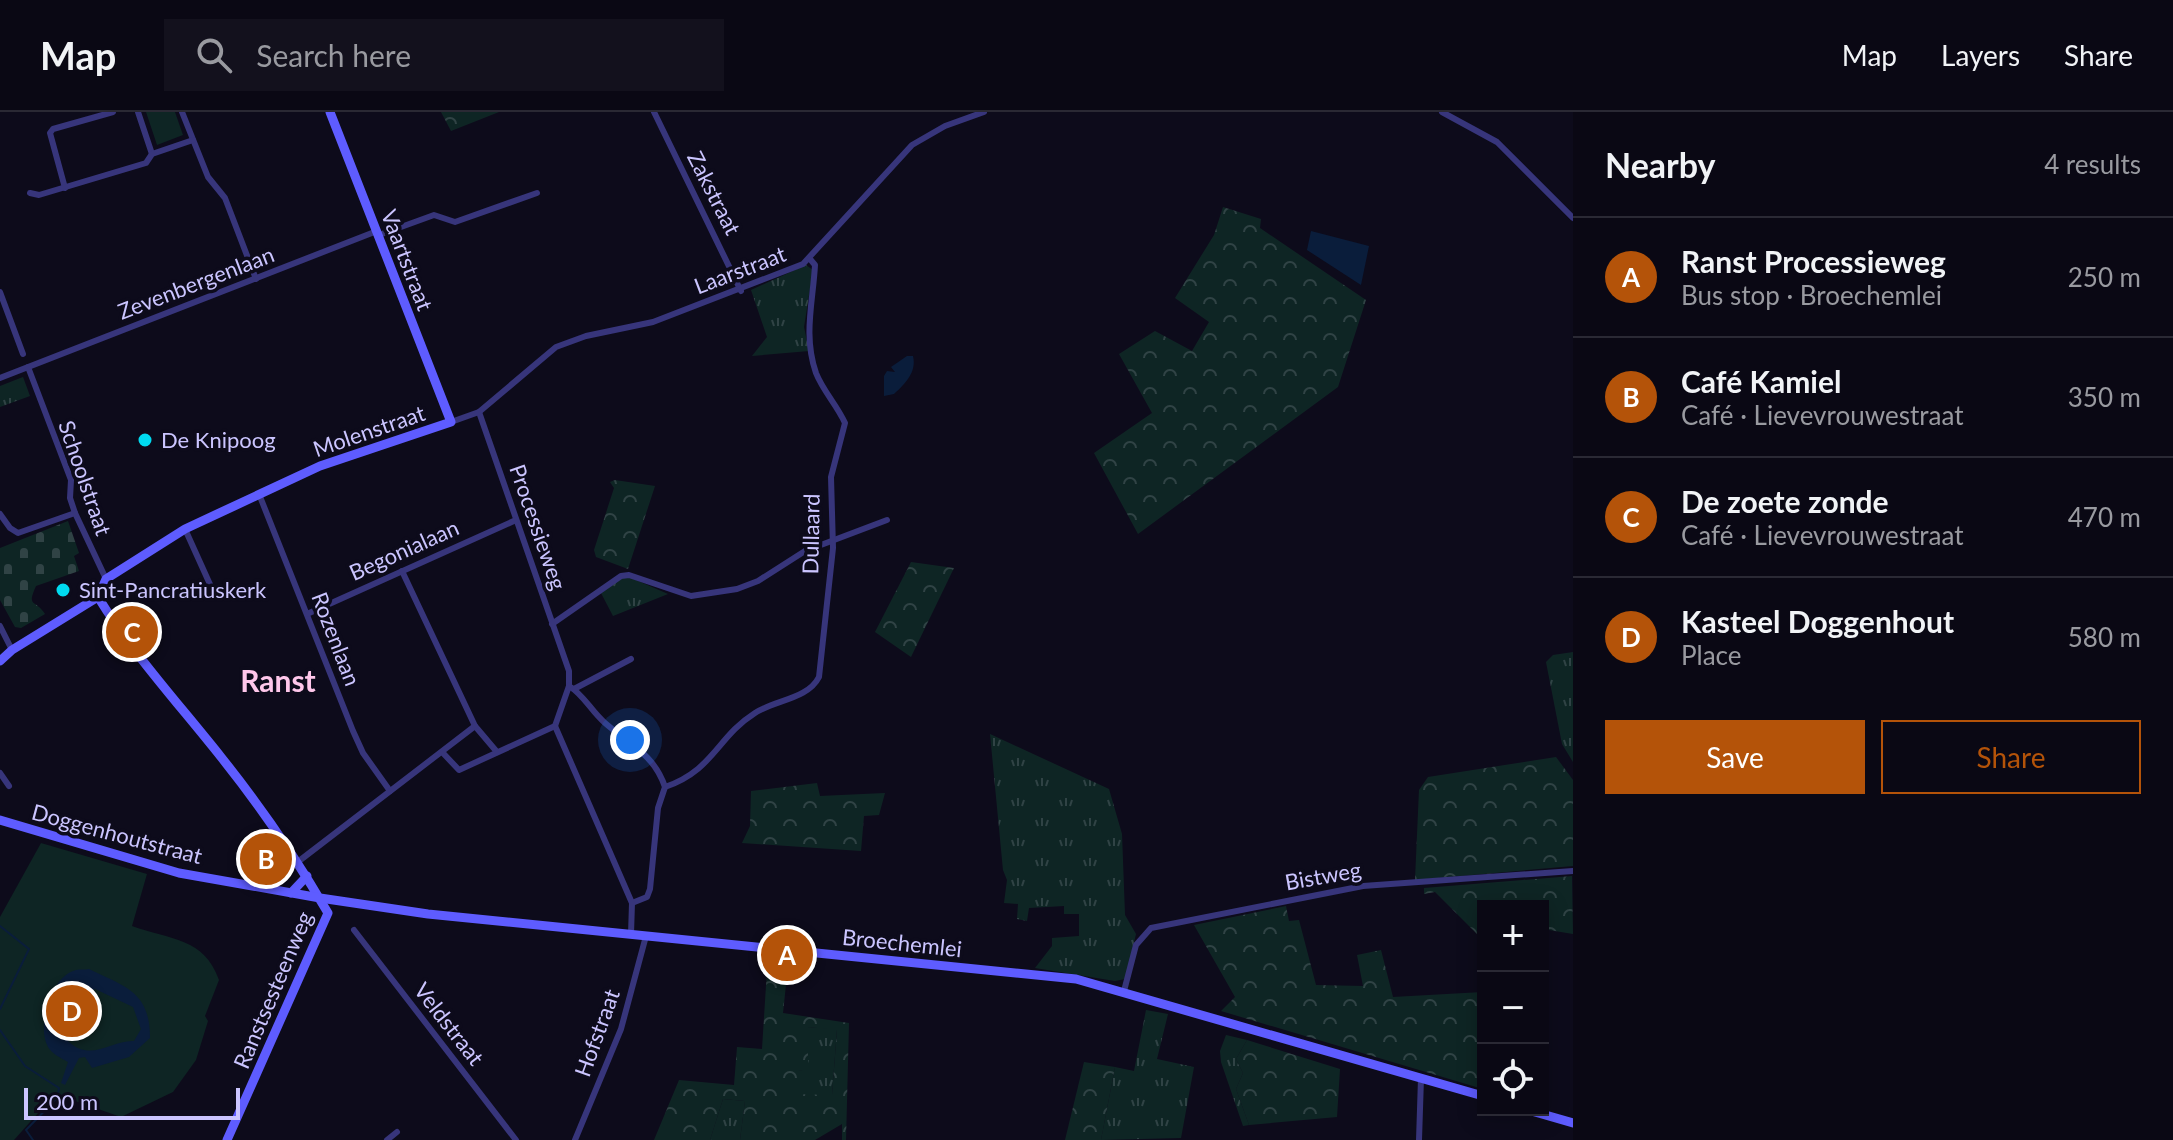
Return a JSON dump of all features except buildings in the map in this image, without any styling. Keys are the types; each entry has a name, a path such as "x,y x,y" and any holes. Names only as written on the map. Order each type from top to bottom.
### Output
{"main road":[{"name":"Vaartstraat","path":"330,112 451,422"},
{"name":"Molenstraat","path":"106,579 185,529 320,466 451,422"},
{"path":"0,661 12,650 98,597 106,579"},
{"name":"Ranstsesteenweg","path":"98,597 118,630 223,759 299,861 331,915 227,1140"},
{"name":"Doggenhoutstraat","path":"0,820 179,873 320,898"},
{"path":"291,893 307,876"},
{"name":"Broechemlei","path":"320,898 428,914 1076,979 1477,1094"},
{"path":"1549,1116 1573,1123"}],"street":[{"path":"65,188 50,133 53,129 113,112"},
{"path":"138,112 152,154"},
{"path":"182,112 208,177 225,198 256,279"},
{"name":"Zakstraat","path":"654,112 741,291"},
{"name":"Laarstraat","path":"479,412 556,347 586,336 653,322 785,274 810,259 912,145 945,126 984,112"},
{"path":"1442,112 1497,142 1573,218"},
{"path":"30,193 39,195 146,163 152,154 193,140"},
{"name":"Zevenbergenlaan","path":"0,378 378,233 434,215 451,222 465,220 537,193"},
{"name":"Dullaard","path":"665,787 698,773 753,714 808,690 817,682 833,548 831,477 845,423 824,390 812,358 808,311 815,265 810,259"},
{"path":"0,292 23,354"},
{"name":"Schoolstraat","path":"28,367 49,431 71,480 70,498 75,513 106,579"},
{"name":"Molenstraat","path":"451,422 479,412"},
{"name":"Processieweg","path":"479,412 562,652 571,688"},
{"name":"Rozenlaan","path":"259,494 363,753 390,791"},
{"path":"0,514 18,533 75,513"},
{"name":"Begonialaan","path":"307,614 516,520"},
{"path":"552,624 621,576 629,575 691,596 737,589 831,540 887,520"},
{"path":"185,529 213,591"},
{"path":"402,571 475,726 497,752"},
{"path":"0,626 12,650"},
{"path":"442,752 459,770 555,726 571,688 631,659"},
{"path":"571,688 604,722 647,755 658,767 665,787 658,808 650,889 647,897 632,903"},
{"path":"299,861 475,726"},
{"path":"555,726 632,903 631,934"},
{"path":"0,773 9,786"},
{"name":"Bistweg","path":"1124,991 1136,945 1151,928 1363,886 1573,871"},
{"name":"Veldstraat","path":"354,930 516,1140"},
{"name":"Hofstraat","path":"575,1140 621,1029 646,936"},
{"path":"1419,1140 1421,1078"},
{"path":"387,1140 397,1132"}],"green space":[{"path":"146,112 175,112 183,135 157,145"},
{"path":"441,112 499,112 451,131"},
{"path":"1223,207 1261,219 1260,228 1366,300 1338,387 1138,534 1094,453 1152,413 1119,354 1155,331 1192,351 1209,322 1175,298 1214,235"},
{"path":"806,265 813,270 804,327 809,351 752,356 767,337 751,290"},
{"path":"23,377 30,396 0,407 0,386"},
{"path":"615,480 655,486 628,569 596,557 594,550 614,488 610,482"},
{"path":"68,521 79,553 74,556 79,571 36,586 32,601 45,614 21,628 15,627 0,600 0,548"},
{"path":"911,562 954,568 911,657 875,632"},
{"path":"622,577 629,577 668,594 613,616 601,593"},
{"path":"1573,652 1573,762 1562,744 1546,662 1553,655"},
{"path":"990,734 1109,789 1122,834 1125,915 1136,934 1125,979 1115,981 1035,968 1052,946 1052,938 1079,936 1079,914 1064,914 1064,906 1029,908 1027,921 1017,919 1018,904 1004,903 1007,880 1003,870"},
{"path":"1556,757 1573,780 1573,866 1415,880 1419,790 1428,777"},
{"path":"817,783 820,796 885,793 879,815 864,816 861,851 742,843 750,826 751,791"},
{"path":"41,843 147,874 132,926 195,948 213,966 219,980 205,1016 208,1021 196,1060 173,1092 121,1117 55,1094 14,1140 0,1140 0,917"},
{"path":"1572,876 1573,934 1549,930 1549,900 1477,900 1477,934 1435,892 1424,894 1424,888"},
{"path":"1286,906 1289,921 1299,920 1316,985 1363,986 1357,955 1381,950 1393,997 1477,992 1477,1087 1221,1011 1235,997 1194,925"},
{"path":"768,954 789,956 783,1013 849,1023 846,1140 842,1140 842,1124 815,1140 740,1140 745,1101 723,1099 710,1140 654,1140 679,1080 734,1085 737,1047 762,1049","holes":["808,1027 837,1030 832,1095 798,1094 798,1071 808,1070"]},
{"path":"1146,1010 1168,1014 1157,1059 1194,1067 1181,1138 1101,1140 1115,1067 1134,1071"},
{"path":"807,1027 837,1029 832,1095 798,1095 798,1071 808,1069"},
{"path":"1226,1035 1247,1040 1236,1059 1243,1073 1236,1089 1249,1125 1243,1126 1221,1062 1220,1051"},
{"path":"1247,1040 1340,1069 1337,1117 1249,1125 1236,1089 1243,1073 1236,1059"},
{"path":"1084,1062 1115,1067 1101,1140 1065,1140"},
{"path":"723,1099 745,1101 740,1140 710,1140"}],"water":[{"path":"1311,231 1369,246 1361,285 1307,250"},
{"path":"907,356 913,356 914,362 909,377 894,394 884,396 884,376 887,371 895,372 891,367"},
{"path":"89,969 133,993 146,1010 150,1038 129,1057 92,1068 85,1057 79,1058 65,1085 61,1083 68,1062 48,1047 45,1015 59,982 76,970","holes":["95,989 133,1007 141,1029 134,1041 93,1050 76,1047 68,1041 68,1032 83,1027 87,1021 79,1018 76,1023 60,1015 66,999 84,1007 81,1014 89,1018 92,1011 88,995"]}],"waterway":[{"path":"0,926 29,949 0,1009"},
{"path":"0,1030 25,1066 59,1088 57,1098 26,1130 33,1140"}],"place":[{"name":"De Knipoog","path":"145,440"},
{"name":"Sint-Pancratiuskerk","path":"63,590"},
{"name":"De zoete zonde","path":"132,632"},
{"name":"Café Kamiel","path":"266,859"},
{"name":"Ranst Processieweg","path":"787,955"},
{"name":"Kasteel Doggenhout","path":"72,1011"}],"district":[{"name":"Ranst","path":"278,682"}]}
